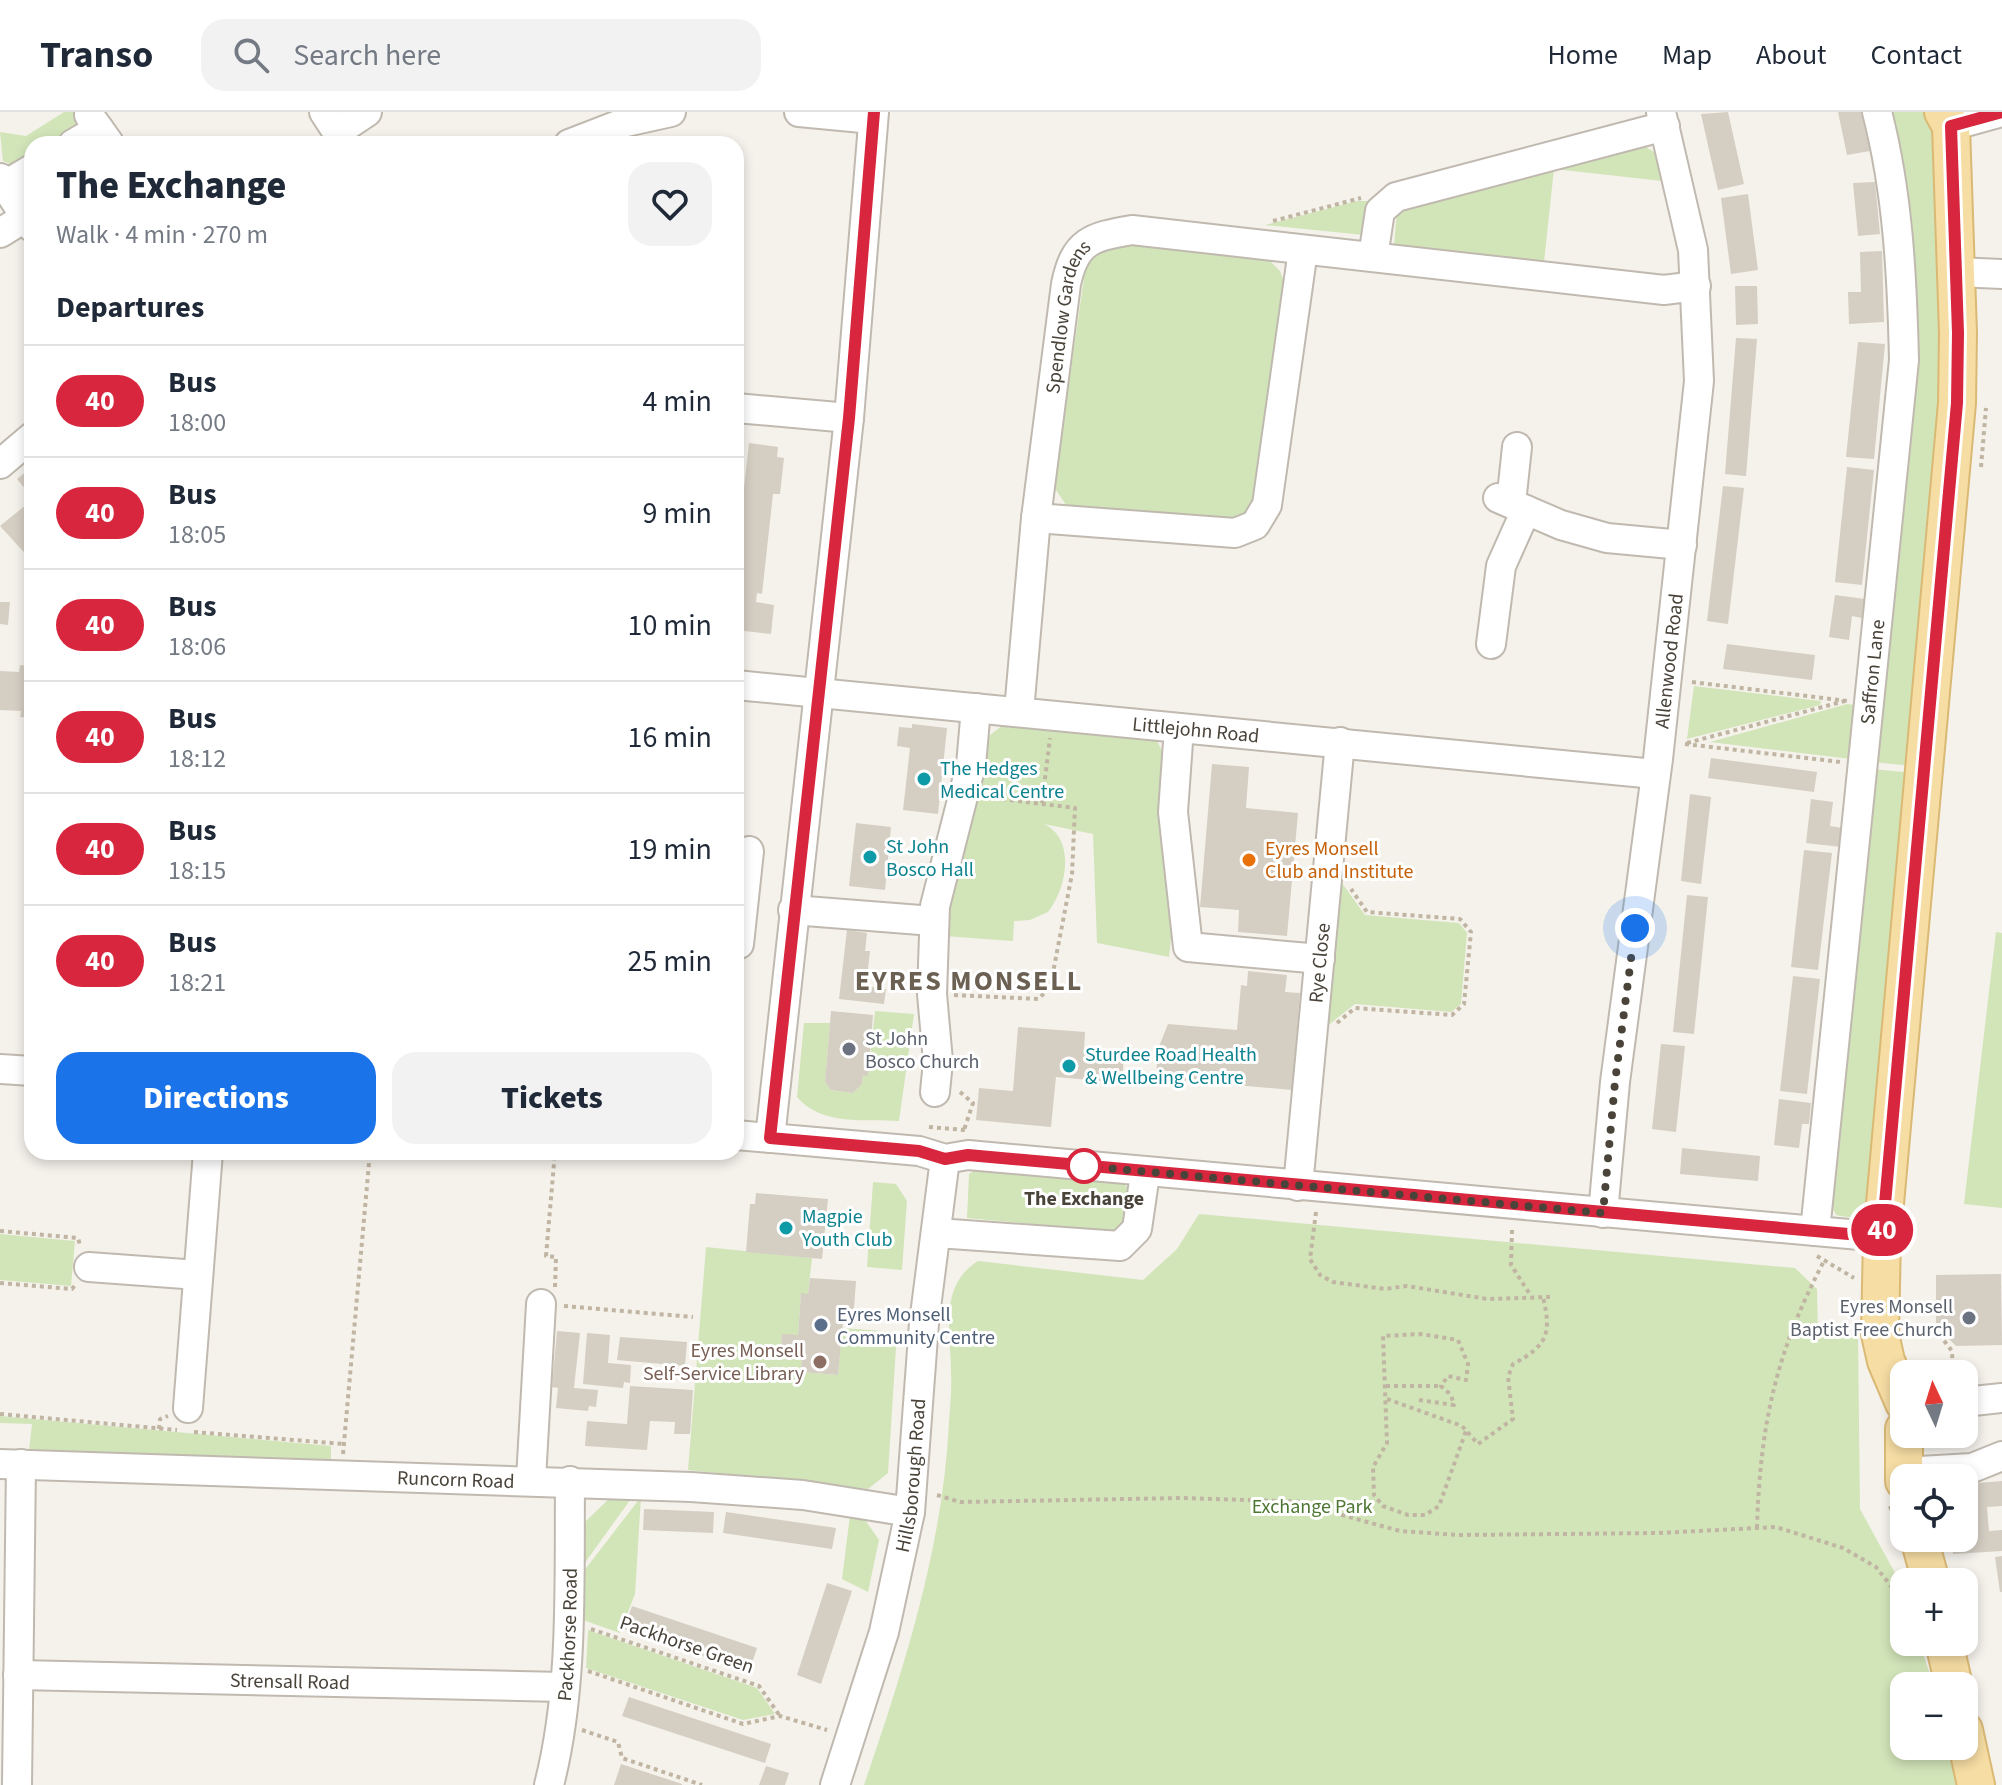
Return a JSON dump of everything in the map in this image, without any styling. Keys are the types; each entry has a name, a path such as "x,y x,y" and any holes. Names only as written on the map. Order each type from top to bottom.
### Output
{"main road":[{"path":"1890,1370 1886,1361 1891,1320 1882,1237 1957,403 1956,272 1947,119"},
{"path":"1971,1760 1976,1785"}],"street":[{"path":"335,129 367,112"},
{"path":"590,136 626,122 671,112"},
{"path":"770,1138 798,856 849,418 873,116 799,112"},
{"name":"Saffron Lane","path":"1815,1231 1865,765 1859,702 1904,360 1901,274 1892,182 1877,112"},
{"path":"1947,119 2002,112"},
{"path":"1373,257 1380,211 1396,197 1663,119"},
{"name":"Allenwood Road","path":"1603,1213 1615,1082 1655,774 1699,381 1696,286 1688,214 1663,119"},
{"path":"24,172 2,182 24,215"},
{"path":"0,233 24,224"},
{"name":"Spendlow Gardens","path":"1019,711 1036,518 1071,257 1086,243 1103,235 1132,230 1664,290 1696,286"},
{"path":"1036,518 1212,533 1235,533 1255,525 1267,505 1303,250"},
{"path":"1956,272 2002,274"},
{"path":"744,409 849,418"},
{"path":"0,464 24,444"},
{"path":"1491,644 1517,447"},
{"path":"1511,504 1561,525 1607,538 1682,545"},
{"name":"Littlejohn Road","path":"744,686 1655,774"},
{"path":"935,1092 938,1061 932,994 933,921 940,874 964,794 976,708"},
{"path":"1179,728 1173,827 1188,947 1328,949"},
{"name":"Rye Close","path":"1298,1186 1313,1030 1328,949 1328,873 1340,742"},
{"path":"744,850 798,856"},
{"path":"793,910 933,921"},
{"path":"0,1069 24,1070"},
{"path":"744,1136 919,1151 945,1159 968,1155 1145,1174 1882,1237"},
{"name":"Hillsborough Road","path":"835,1785 884,1632 910,1512 924,1323 945,1159"},
{"path":"188,1408 207,1160"},
{"path":"937,1233 1108,1248 1120,1246 1137,1229 1145,1174"},
{"path":"89,1267 198,1275"},
{"path":"531,1479 547,1304"},
{"path":"1978,1401 2002,1398"},
{"path":"1978,1466 2002,1456"},
{"path":"10,1464 18,1675 17,1785"},
{"name":"Runcorn Road","path":"10,1464 570,1481 803,1495 910,1512"},
{"name":"Packhorse Road","path":"549,1785 562,1723 569,1622 570,1481"},
{"name":"Strensall Road","path":"18,1675 565,1676"}],"path":[{"path":"1243,242 1258,225 1384,192 1396,197"},
{"path":"1692,682 1859,702"},
{"path":"1859,702 1685,744 1865,765"},
{"path":"1042,803 1054,714"},
{"path":"932,994 1038,999 1050,988 1072,874 1075,808 964,794"},
{"path":"1313,1030 1326,1031 1355,1008 1452,1015 1464,1004 1471,932 1460,919 1367,912 1340,875 1328,873"},
{"path":"935,1092 957,1090 973,1103 964,1130"},
{"path":"342,1473 369,1160"},
{"path":"554,1160 546,1256 556,1257 547,1304 693,1317"},
{"path":"1316,1212 1310,1259 1320,1275 1333,1282 1385,1289 1407,1286 1487,1299 1550,1297"},
{"path":"1512,1230 1511,1265 1531,1296"},
{"path":"0,1231 78,1238 89,1267 72,1289 0,1283"},
{"path":"1757,1528 1758,1480 1781,1353 1824,1261"},
{"path":"1387,1399 1448,1419 1478,1444 1513,1419 1508,1377 1513,1364 1538,1351 1550,1323 1543,1297"},
{"path":"900,1336 903,1307"},
{"path":"853,1317 901,1321"},
{"path":"1891,1320 1938,1333 1952,1351 1952,1360"},
{"path":"1441,1386 1448,1376 1466,1380 1468,1364 1458,1340 1404,1333 1383,1336 1387,1443 1373,1467 1374,1495 1390,1510 1425,1515 1439,1506 1466,1431"},
{"path":"1386,1386 1441,1386 1451,1395 1454,1405 1419,1400"},
{"path":"0,1414 344,1444"},
{"path":"937,1484 937,1496 960,1502 1182,1498 1310,1502 1342,1515 1400,1531 1458,1535 1659,1533 1776,1527 1843,1548 1876,1567 1890,1585"},
{"name":"Packhorse Green","path":"569,1622 759,1686 780,1716"},
{"path":"565,1676 743,1724 780,1716 851,1738"},
{"path":"577,1729 618,1742 622,1758 702,1785"}],"green space":[{"path":"64,112 89,112 68,136 26,136"},
{"path":"1889,112 1927,112 1937,142 1948,287 1913,766 1872,762 1892,584"},
{"path":"0,132 26,136 24,164 15,166 3,161"},
{"path":"1637,142 1665,158 1671,182 1554,169 1544,262 1394,246 1397,210"},
{"path":"1357,201 1372,201 1364,235 1265,225"},
{"path":"1126,242 1264,255 1280,271 1285,284 1261,503 1249,517 1226,526 1070,511 1054,487 1086,264 1109,246"},
{"path":"1694,686 1821,701 1820,705 1687,739"},
{"path":"1847,704 1857,705 1851,759 1710,742"},
{"path":"1003,725 1152,731 1165,757 1174,912 1169,957 1097,943 1093,834 1044,824 1061,841 1065,865 1060,890 1048,912 1030,920 1014,921 1013,941 944,936 946,889 985,739"},
{"path":"1872,769 1914,773 1873,1206 1861,1215 1847,1217 1836,1215 1829,1201"},
{"path":"1339,879 1365,915 1459,923 1467,933 1461,1004 1451,1012 1355,1004 1326,1027"},
{"path":"1996,932 2002,933 2002,1208 1964,1204"},
{"path":"875,1011 914,1014 899,1121 844,1119 818,1113 797,1097 804,1023 830,1023 825,1082 831,1090 853,1093 862,1084 863,1075 868,1075"},
{"path":"980,1166 1122,1181 1134,1196 1121,1232 967,1218 969,1174"},
{"path":"873,1182 896,1184 907,1201 902,1270 867,1267"},
{"name":"Exchange Park","path":"1199,1214 1795,1268 1817,1289 1818,1330 1858,1334 1860,1509 1892,1568 1890,1656 1924,1656 1929,1672 1890,1672 1890,1760 1952,1760 1958,1785 864,1785 907,1652 939,1515 951,1398 950,1311 957,1283 965,1271 978,1261 1143,1280 1177,1249"},
{"path":"0,1234 75,1241 71,1286 0,1280"},
{"path":"706,1247 812,1258 808,1294 801,1294 798,1335 782,1335 781,1347 795,1348 802,1354 801,1372 838,1375 842,1328 897,1332 888,1473 868,1489 688,1470"},
{"path":"0,1416 331,1446 331,1461 29,1450 32,1424 0,1423"},
{"path":"613,1495 633,1496 584,1564 585,1522"},
{"path":"641,1497 635,1594 620,1633 583,1620 583,1572"},
{"path":"850,1515 863,1517 879,1540 868,1592 842,1579"},
{"path":"588,1630 757,1688 775,1714 743,1720 586,1668"}],"building":[{"path":"1728,112 1744,184 1718,190 1701,114"},
{"path":"1838,112 1861,112 1870,151 1847,155"},
{"path":"1875,182 1880,234 1858,236 1853,183"},
{"path":"1748,194 1758,270 1731,274 1721,198"},
{"path":"1882,251 1884,322 1849,324 1848,292 1861,292 1860,252"},
{"path":"1735,286 1757,286 1758,324 1736,325"},
{"path":"1736,338 1757,339 1746,476 1725,474"},
{"path":"1858,342 1885,344 1874,459 1846,457"},
{"path":"749,443 778,447 777,457 784,458 780,494 773,494 762,594 757,593 756,602 774,605 771,634 744,631 744,489"},
{"path":"1847,467 1874,470 1862,585 1835,582"},
{"path":"24,473 24,487 17,479"},
{"path":"1723,486 1744,488 1728,624 1707,621"},
{"path":"24,506 24,552 0,526"},
{"path":"1835,595 1865,599 1862,618 1852,616 1849,640 1829,637"},
{"path":"0,602 10,602 8,625 0,624"},
{"path":"1727,644 1815,655 1812,680 1723,669"},
{"path":"20,665 24,665 24,717 20,717 21,711 0,710 0,671 19,672"},
{"name":"The Hedges Medical Centre","path":"912,724 947,728 938,814 903,810 910,748 897,746 899,727 912,728"},
{"path":"1711,758 1817,772 1814,792 1708,778"},
{"name":"Eyres Monsell Club and Institute","path":"1212,764 1249,767 1246,808 1298,813 1287,936 1238,932 1239,910 1200,907"},
{"path":"1690,794 1711,797 1701,884 1681,881"},
{"path":"1811,799 1833,802 1830,826 1843,828 1841,847 1806,843"},
{"name":"St John Bosco Hall","path":"856,823 891,827 885,890 849,886"},
{"path":"1804,850 1832,853 1818,970 1791,967"},
{"path":"1687,895 1708,897 1694,1034 1673,1032"},
{"path":"847,930 867,933 865,951 870,951 866,986 886,989 884,1004 839,999"},
{"path":"1248,971 1287,975 1285,992 1300,993 1292,1090 1156,1078 1158,1049 1168,1024 1237,1030 1241,985 1247,986"},
{"path":"1793,976 1820,979 1807,1094 1780,1091"},
{"name":"St John Bosco Church","path":"831,1011 873,1015 868,1076 863,1075 862,1084 853,1093 831,1090 825,1082"},
{"name":"Sturdee Road Health & Wellbeing Centre","path":"1018,1027 1085,1032 1084,1051 1124,1055 1122,1083 1056,1077 1051,1127 976,1120 979,1088 1013,1091"},
{"path":"1661,1044 1685,1046 1676,1132 1652,1129"},
{"path":"1779,1099 1811,1103 1809,1124 1802,1124 1799,1148 1774,1145"},
{"path":"1682,1148 1760,1156 1758,1181 1680,1174"},
{"name":"Magpie Youth Club","path":"756,1193 828,1199 822,1259 746,1252 750,1204 755,1204"},
{"name":"Eyres Monsell Baptist Free Church","path":"2001,1274 2002,1345 1956,1346 1936,1326 1936,1275"},
{"name":"Eyres Monsell Community Centre","path":"810,1278 856,1281 853,1323 843,1322 838,1375 801,1372 802,1354 795,1353 795,1348 781,1347 782,1334 798,1335 801,1293 808,1294"},
{"path":"557,1331 580,1333 574,1388 598,1390 596,1407 589,1406 588,1411 556,1408 558,1388 552,1387"},
{"path":"587,1333 610,1335 608,1363 631,1365 630,1383 624,1382 623,1388 583,1384"},
{"path":"620,1337 687,1342 685,1366 617,1360"},
{"path":"630,1386 693,1390 690,1434 674,1434 675,1422 650,1421 647,1450 585,1446 587,1421 627,1424"},
{"path":"2002,1481 2002,1506 1987,1507 1989,1531 2002,1530 2002,1551 1953,1554 1978,1552 1978,1483"},
{"path":"644,1509 714,1512 713,1533 643,1530"},
{"path":"726,1512 836,1528 832,1549 723,1533"},
{"path":"2002,1556 2002,1592 2000,1592 1995,1557"},
{"path":"827,1583 852,1591 821,1684 797,1675"},
{"path":"632,1606 757,1648 749,1672 624,1629"},
{"path":"629,1697 771,1744 765,1763 622,1716"},
{"path":"621,1764 682,1784 682,1785 614,1785"},
{"path":"766,1766 789,1773 785,1785 759,1785"}],"bus line":[{"name":"40","path":"874,112 866,180 849,418 798,856 770,1138 919,1151 945,1159 968,1155 1145,1174 1882,1237 1934,689 1957,403 1958,333 1951,126 2002,112"}],"place":[{"name":"The Hedges Medical Centre","path":"924,779"},
{"name":"St John Bosco Hall","path":"870,857"},
{"name":"Eyres Monsell Club and Institute","path":"1249,860"},
{"name":"St John Bosco Church","path":"849,1049"},
{"name":"Sturdee Road Health & Wellbeing Centre","path":"1069,1066"},
{"name":"The Exchange","path":"1084,1166"},
{"name":"Magpie Youth Club","path":"786,1228"},
{"name":"Eyres Monsell Baptist Free Church","path":"1969,1318"},
{"name":"Eyres Monsell Community Centre","path":"821,1325"},
{"name":"Eyres Monsell Self-Service Library","path":"820,1362"}],"district":[{"name":"EYRES MONSELL","path":"969,980"}],"route":[{"path":"1084,1166 1145,1174 1603,1213 1615,1082 1635,928"}]}
